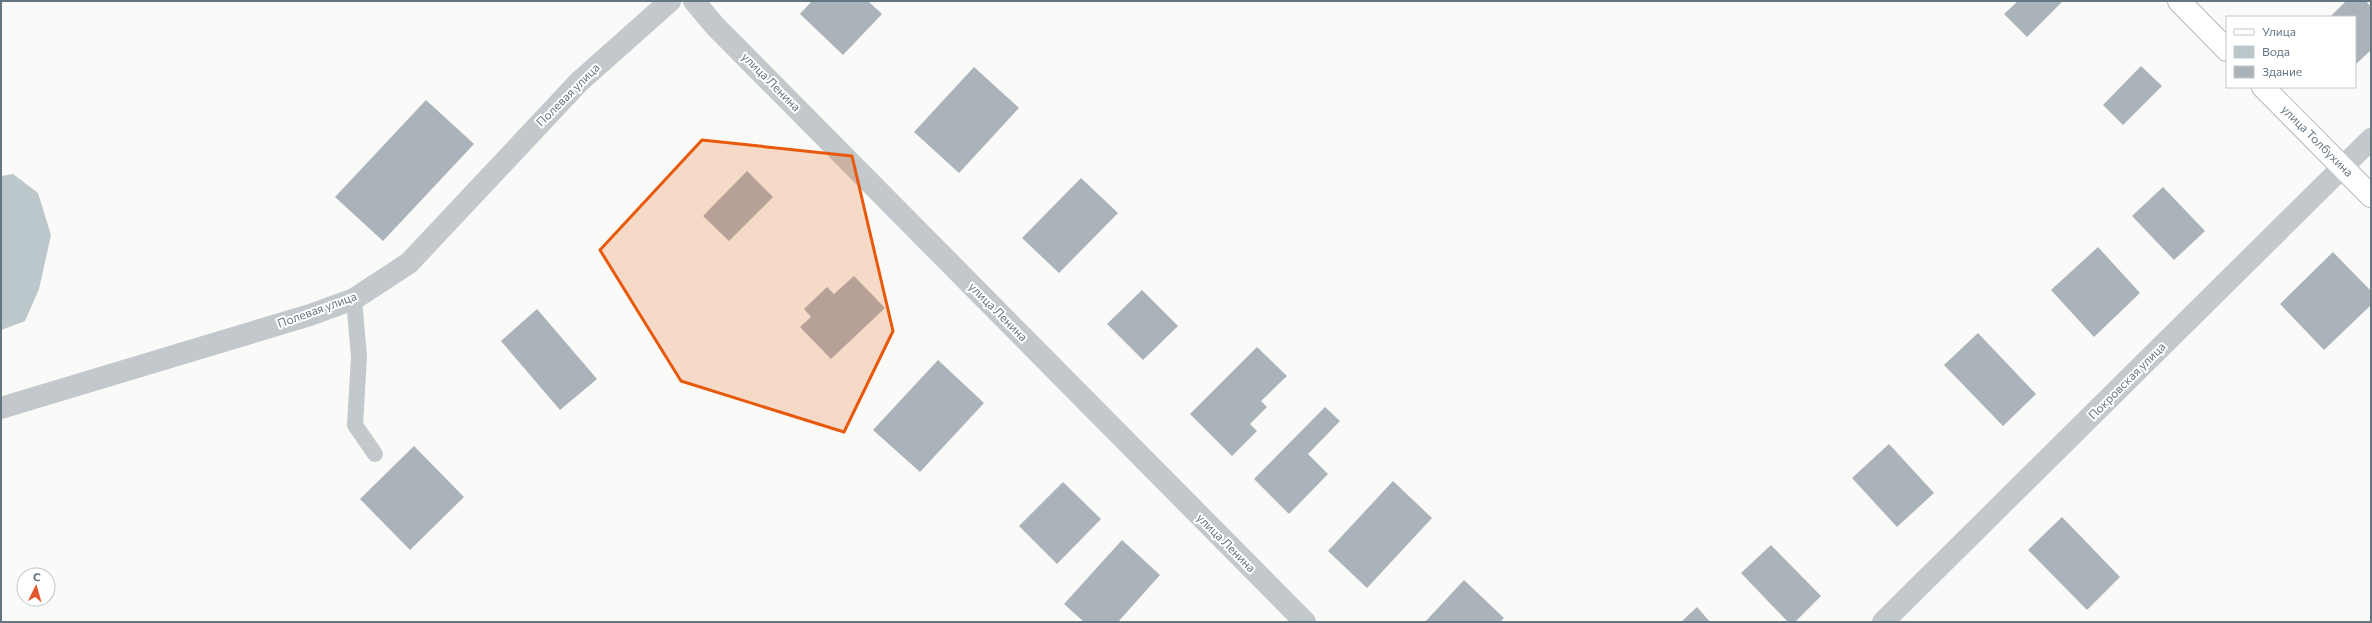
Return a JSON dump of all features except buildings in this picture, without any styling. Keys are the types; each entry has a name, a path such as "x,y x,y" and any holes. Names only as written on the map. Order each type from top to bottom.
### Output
{"main road":[{"path":"2179,1 2226,49"},
{"name":"улица Толбухина","path":"2264,88 2371,196"}],"street":[{"name":"Полевая улица","path":"1,408 310,315 354,299 409,263 579,82 670,1"},
{"name":"улица Ленина","path":"694,1 716,26 1305,622"},
{"name":"Покровская улица","path":"1883,622 2371,139"}],"lane":[{"path":"354,299 359,357 355,425 375,454"}],"highlighted area":[{"path":"702,140 852,156 893,331 844,432 681,381 600,250"}],"water":[{"path":"13,174 38,193 51,235 39,289 25,321 1,330 1,176"}]}
